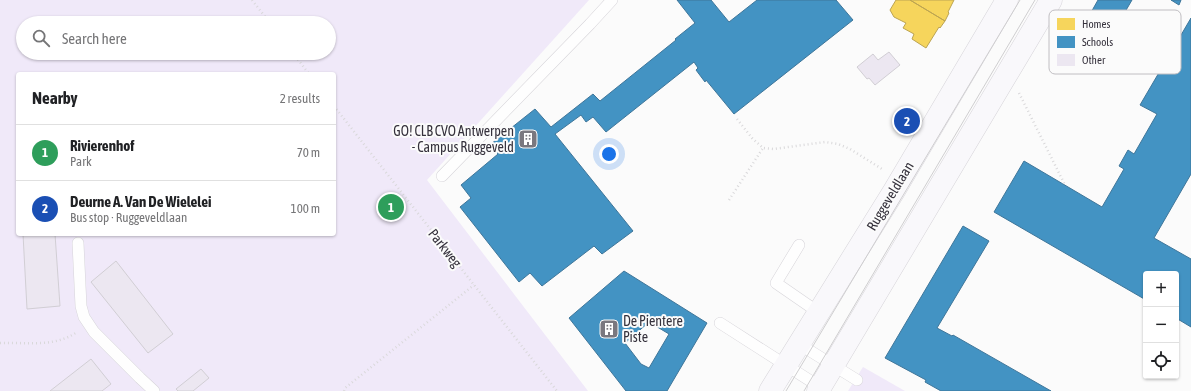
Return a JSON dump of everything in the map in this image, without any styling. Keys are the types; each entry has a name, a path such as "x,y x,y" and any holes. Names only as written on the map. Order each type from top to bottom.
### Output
{"street":[{"name":"Ruggeveldlaan","path":"770,391 894,191 1007,0"},
{"path":"819,389 1050,0"}],"lane":[{"path":"442,176 612,0"},
{"path":"78,243 81,306 84,317 89,325 154,391"},
{"path":"799,245 776,283 818,312"},
{"path":"720,323 786,364 819,389"},
{"path":"799,344 857,380"}],"path":[{"path":"252,0 265,16"},
{"path":"298,60 307,72"},
{"path":"1017,87 1065,185"},
{"name":"Parkweg","path":"336,109 557,391"},
{"path":"737,119 752,138 763,148 774,149 825,142 838,144 850,149 884,171"},
{"path":"729,200 763,148"},
{"path":"344,391 345,388 474,285"},
{"path":"0,343 48,343 68,339 89,325"}],"shaded area":[{"path":"0,0 589,0 427,180 588,391 0,391"},
{"path":"863,367 905,391 848,391"}],"building: Homes":[{"path":"896,0 910,0 945,21 940,28 939,27 926,48 912,39 914,34 903,28 906,23 894,17 890,10"},
{"path":"910,0 954,0 945,21"}],"building: Schools":[{"name":"GO! CLB CVO Antwerpen - Campus Ruggeveld","path":"677,0 711,0 729,22 757,0 836,0 853,20 734,114 706,80 705,82 696,70 698,68 694,62 606,132 593,117 586,122 581,115 555,134 633,231 602,254 594,246 542,286 530,273 519,282 460,207 471,198 461,185 498,154 491,144 535,109 551,127 593,94 600,101 676,40 675,39 695,23"},
{"path":"1098,0 1132,0 1126,10 1092,10"},
{"path":"1171,0 1181,0 1179,5"},
{"path":"1191,18 1191,174 1154,238 1191,259 1191,327 1179,320 1179,271 1143,271 1143,298 994,212 1024,161 1102,207 1124,169 1119,166 1128,150 1134,154 1157,114 1140,105 1158,74 1181,74 1181,35"},
{"path":"963,226 989,241 937,328 952,336 953,335 1051,391 941,391 925,382 926,380 885,358"},
{"name":"De Pientere Piste","path":"624,271 707,323 667,391 626,391 569,318","holes":["649,322 669,334 649,368 641,364 625,343"]}],"building: Other":[{"path":"889,52 900,65 875,85 869,78 867,79 857,67 873,54 878,60"},
{"path":"23,236 55,236 60,306 27,309"},
{"path":"116,261 173,334 148,353 91,282"},
{"path":"91,359 111,384 102,391 50,391"},
{"path":"201,369 209,378 193,391 178,391 176,389"}],"tram line":[{"path":"786,391 1020,0"},
{"path":"804,391 1035,0"}],"place":[{"name":"Deurne A. Van De Wielelei","path":"907,121"},
{"name":"GO! CLB CVO Antwerpen - Campus Ruggeveld","path":"528,139"},
{"name":"Rivierenhof","path":"391,207"},
{"name":"De Pientere Piste","path":"609,329"}]}
